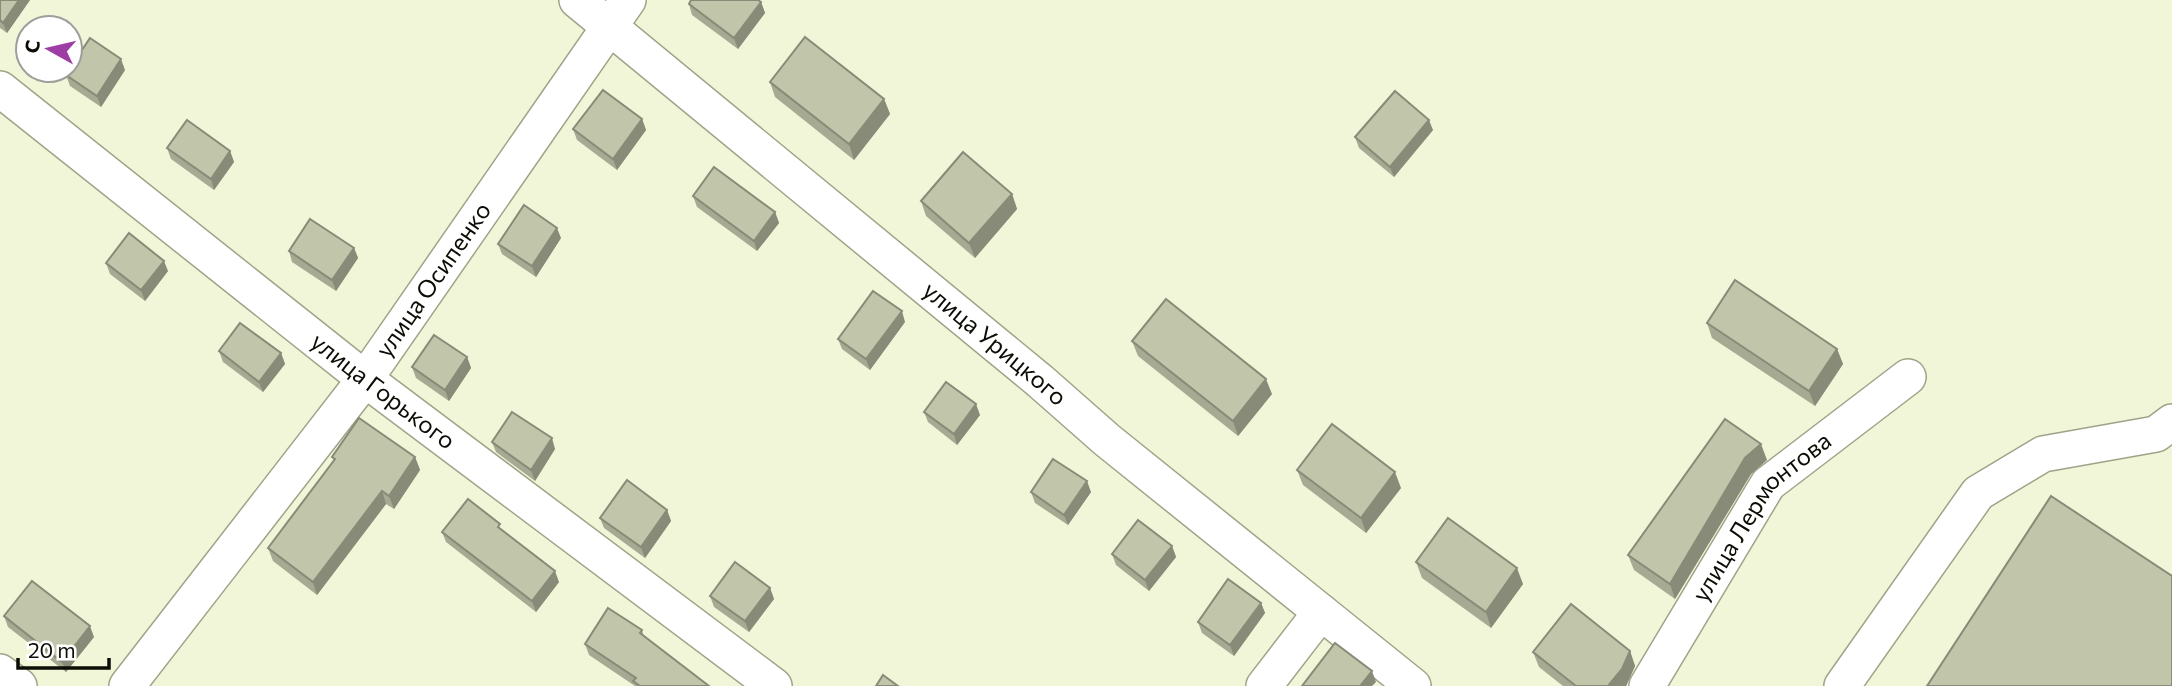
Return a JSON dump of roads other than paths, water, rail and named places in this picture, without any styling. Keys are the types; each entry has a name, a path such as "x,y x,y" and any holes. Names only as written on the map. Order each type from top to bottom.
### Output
{"street":[{"name":"улица Урицкого","path":"577,0 619,13 1107,440 1413,686"},
{"name":"улица Осипенко","path":"127,686 365,379 619,13"},
{"name":"улица Горького","path":"0,89 365,379 774,686"},
{"name":"улица Лермонтова","path":"1647,686 1768,484 1908,377"},
{"path":"1842,686 1978,493 2043,454 2156,434 2172,422"},
{"path":"1264,686 1321,612"},
{"path":"0,672 19,686"}]}
